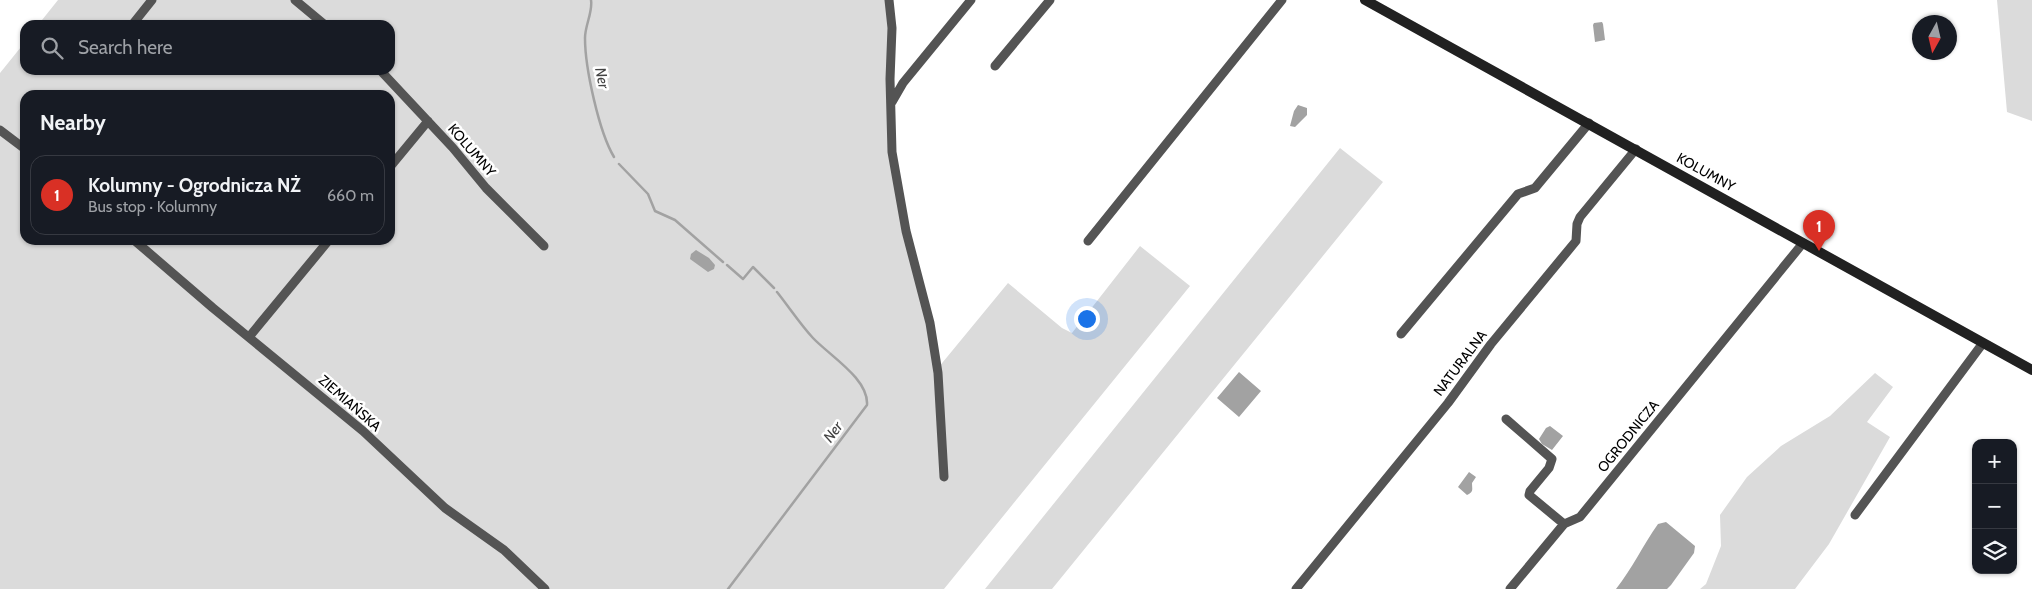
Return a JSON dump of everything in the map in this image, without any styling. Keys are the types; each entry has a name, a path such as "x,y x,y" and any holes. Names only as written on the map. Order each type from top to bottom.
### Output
{"street":[{"path":"136,20 152,0"},
{"path":"296,0 319,20"},
{"path":"890,0 893,160 906,231 930,323 938,373 944,477"},
{"path":"892,102 903,83 971,0"},
{"path":"995,66 1050,0"},
{"path":"1088,241 1282,0"},
{"name":"KOLUMNY","path":"1365,0 2032,370"},
{"name":"KOLUMNY","path":"385,75 454,148 486,188 544,246"},
{"path":"395,161 428,121"},
{"path":"1401,334 1518,194 1536,188 1589,123"},
{"path":"0,130 20,145"},
{"name":"NATURALNA","path":"1296,589 1448,403 1491,344 1576,241 1577,224 1580,217 1636,149"},
{"name":"OGRODNICZA","path":"1510,589 1564,524 1580,517 1803,243"},
{"name":"ZIEMIAŃSKA","path":"140,245 363,431 445,508 504,550 545,589"},
{"path":"249,337 326,245"},
{"path":"1855,515 1983,343"},
{"path":"1506,419 1552,459 1549,468 1530,491 1530,495 1564,524"}],"shaded area":[{"path":"58,0 888,0 891,142 938,368 1008,283 1062,328 1072,333 1140,246 1190,286 944,589 0,589 0,73 20,48 20,75 395,75 395,20 42,20"},
{"path":"1997,0 2032,0 2032,121 2007,112"},
{"path":"1602,22 1605,40 1595,42 1593,25 1594,23"},
{"path":"1298,105 1307,108 1307,115 1295,127 1290,126 1294,111"},
{"path":"1340,148 1383,182 1052,589 985,589"},
{"path":"696,250 709,258 715,265 714,269 708,272 690,259 691,254"},
{"path":"1239,372 1261,391 1239,417 1217,398"},
{"path":"1875,373 1893,387 1867,422 1890,437 1829,544 1795,589 1700,589 1706,584 1721,546 1720,515 1747,477 1781,446 1830,416"},
{"path":"1550,426 1563,436 1552,450 1542,444 1539,439 1546,428"},
{"path":"1469,472 1476,477 1472,483 1472,491 1467,495 1458,487"},
{"path":"1666,522 1695,546 1694,553 1671,585 1667,589 1616,589 1658,524"}],"waterway":[{"name":"Ner","path":"591,0 585,38 587,66 598,116 608,146 614,157"},
{"name":"Ner","path":"619,164 648,194 655,211 675,220 723,262"},
{"name":"Ner","path":"727,265 743,279 753,267 774,288"},
{"name":"Ner","path":"728,589 867,405 866,395 855,377 813,338 777,292"}],"place":[{"name":"Kolumny - Ogrodnicza NŻ","path":"1819,251"}]}
